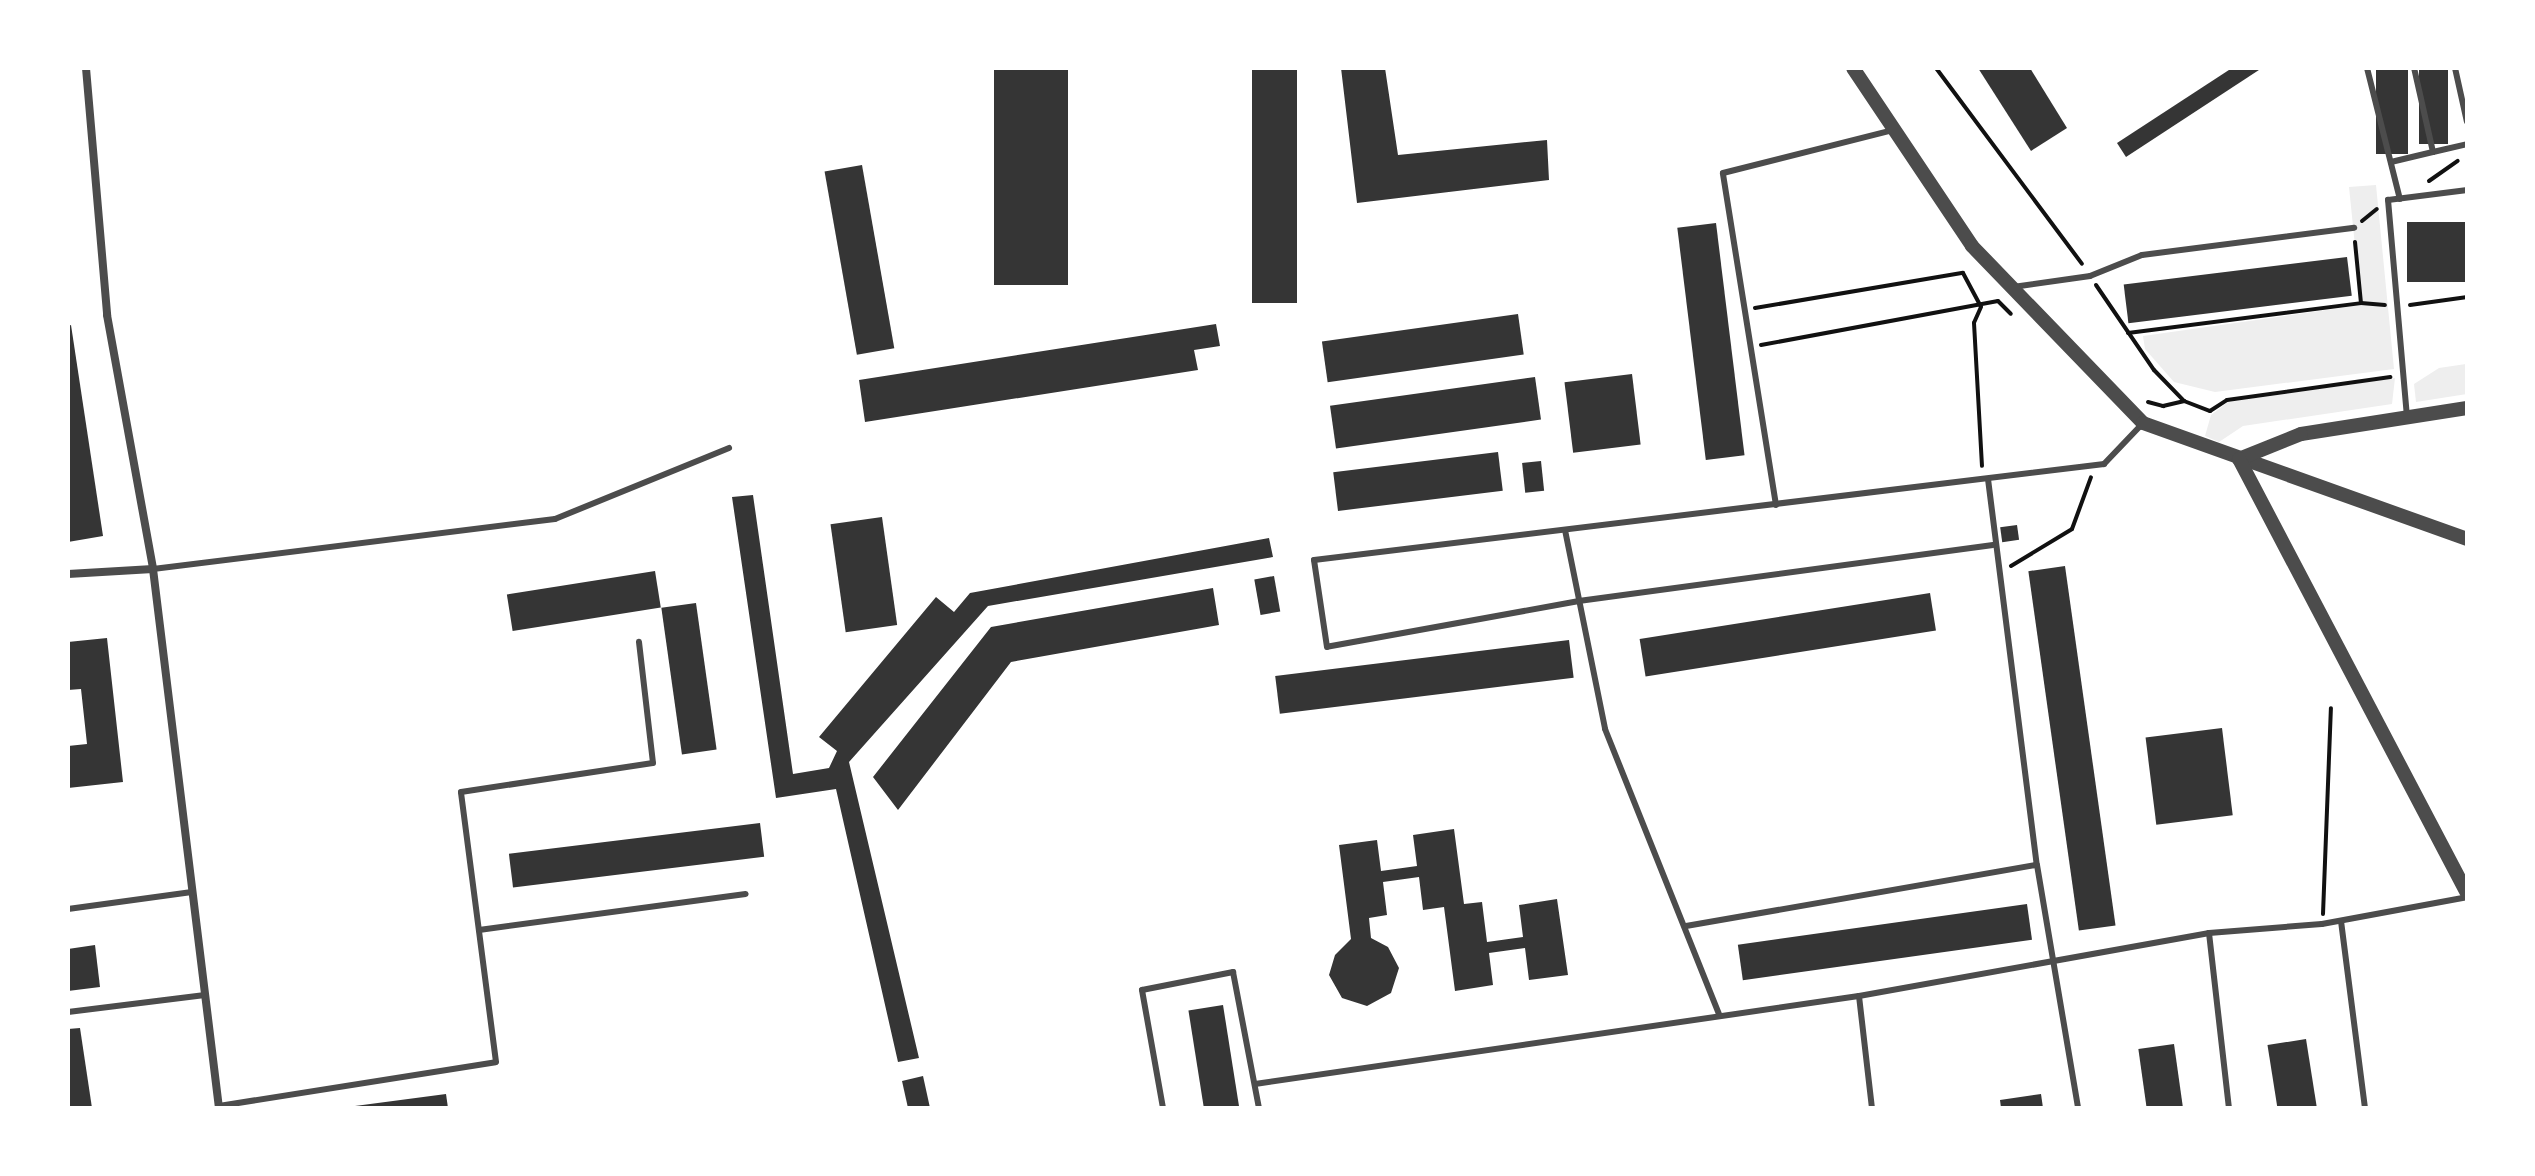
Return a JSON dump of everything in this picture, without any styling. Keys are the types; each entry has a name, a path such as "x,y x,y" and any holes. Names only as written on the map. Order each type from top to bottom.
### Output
{"street":[{"path":"86,68 107,315 153,569 219,1107"},
{"path":"1853,68 1972,246 2143,423 2467,539"},
{"path":"2239,459 2301,434 2467,408"},
{"path":"2239,459 2467,895"},
{"path":"68,574 153,569"}],"lane":[{"path":"2367,68 2402,199"},
{"path":"2414,68 2433,152"},
{"path":"2455,68 2467,122"},
{"path":"1776,505 1723,173 1893,130"},
{"path":"2391,162 2467,144"},
{"path":"2407,417 2400,307 2388,200 2467,190"},
{"path":"2010,288 2090,276 2142,255 2354,228"},
{"path":"1993,545 1579,601 1327,647 1314,560 2104,464 2143,423"},
{"path":"153,569 555,519 729,448"},
{"path":"1986,479 2037,865 2078,1108"},
{"path":"1565,530 1605,729 1719,1014"},
{"path":"219,1107 496,1062 461,792 653,763 639,642"},
{"path":"1686,926 2037,865"},
{"path":"68,909 192,892"},
{"path":"479,930 746,894"},
{"path":"1255,1084 1859,996 2209,933 2322,924 2467,895"},
{"path":"2341,921 2365,1108"},
{"path":"2209,933 2229,1108"},
{"path":"1163,1108 1142,990 1233,972 1259,1108"},
{"path":"68,1012 205,995"},
{"path":"1859,996 1872,1108"}],"path":[{"path":"1936,68 2023,179 2128,333 2184,401 2210,411 2227,400 2404,375"},
{"path":"2402,199 2467,155"},
{"path":"2361,303 2354,228 2388,200"},
{"path":"1745,310 1963,273 1981,307"},
{"path":"2128,333 2361,303 2400,307 2467,297"},
{"path":"1751,346 1981,307 1998,301 2019,323"},
{"path":"1981,307 1974,323 1986,479"},
{"path":"1997,574 2072,529 2090,478 2104,464"},
{"path":"2322,924 2331,708"}],"shaded area":[{"path":"2376,185 2394,369 2215,392 2174,382 2145,349 2143,336 2361,305 2349,187"},
{"path":"2466,364 2467,394 2416,402 2414,384 2439,368"},
{"path":"2395,378 2392,404 2243,426 2219,442 2205,436 2211,415 2228,402"}],"building":[{"path":"994,68 1068,68 1068,285 994,285"},
{"path":"1252,68 1297,68 1297,303 1252,303"},
{"path":"1341,68 1385,68 1398,155 1547,140 1549,180 1357,203"},
{"path":"1978,68 2030,68 2067,128 2031,151"},
{"path":"2232,68 2262,68 2126,157 2117,143"},
{"path":"2376,68 2408,68 2408,154 2376,154"},
{"path":"2419,68 2448,68 2448,144 2419,144"},
{"path":"862,165 894,348 857,355 825,172"},
{"path":"2407,222 2467,222 2467,282 2407,282"},
{"path":"1716,223 1745,455 1706,460 1677,228"},
{"path":"2347,257 2352,296 2128,323 2124,284"},
{"path":"1518,314 1524,355 1328,382 1322,342"},
{"path":"1216,324 1220,346 1194,350 1198,370 865,422 859,380"},
{"path":"71,325 103,536 68,542 68,326"},
{"path":"1632,374 1641,444 1573,453 1565,382"},
{"path":"1535,377 1541,420 1336,448 1330,406"},
{"path":"1498,452 1503,491 1338,511 1333,472"},
{"path":"1541,461 1544,491 1525,493 1522,463"},
{"path":"753,495 793,774 829,768 837,751 819,737 936,597 954,612 970,593 1269,538 1273,557 988,606 849,762 919,1058 898,1062 836,789 776,798 732,497"},
{"path":"882,517 897,625 846,632 831,524"},
{"path":"2017,525 2019,540 2002,542 2000,527"},
{"path":"2065,566 2116,925 2079,931 2028,571"},
{"path":"655,571 661,608 513,631 507,594"},
{"path":"1274,576 1280,611 1261,615 1254,579"},
{"path":"1213,588 1219,625 1011,662 898,810 873,777 991,627"},
{"path":"1930,593 1936,631 1646,677 1640,639"},
{"path":"696,603 717,750 682,754 661,608"},
{"path":"107,638 123,782 68,788 68,746 87,744 81,689 68,690 68,642"},
{"path":"1569,640 1574,678 1280,714 1275,676"},
{"path":"2222,728 2233,815 2156,825 2146,737"},
{"path":"760,823 764,857 513,888 509,854"},
{"path":"1454,829 1464,904 1482,902 1487,942 1523,937 1519,905 1557,899 1568,975 1529,980 1525,948 1489,953 1493,985 1455,991 1444,907 1423,910 1419,877 1383,882 1387,915 1369,918 1371,938 1388,947 1399,968 1391,993 1367,1006 1342,998 1329,975 1335,955 1351,939 1339,845 1377,840 1381,871 1417,866 1413,835"},
{"path":"2027,904 2032,940 1743,980 1738,945"},
{"path":"95,945 100,987 68,991 68,949"},
{"path":"1223,1005 1239,1108 1204,1108 1188,1010"},
{"path":"80,1028 92,1108 68,1108 68,1029"},
{"path":"2306,1039 2317,1108 2277,1108 2267,1045"},
{"path":"2174,1044 2183,1108 2147,1108 2138,1049"},
{"path":"923,1076 930,1108 908,1108 902,1081"},
{"path":"446,1094 448,1108 355,1108 355,1106"},
{"path":"2041,1094 2043,1108 2001,1108 2000,1100"}]}
